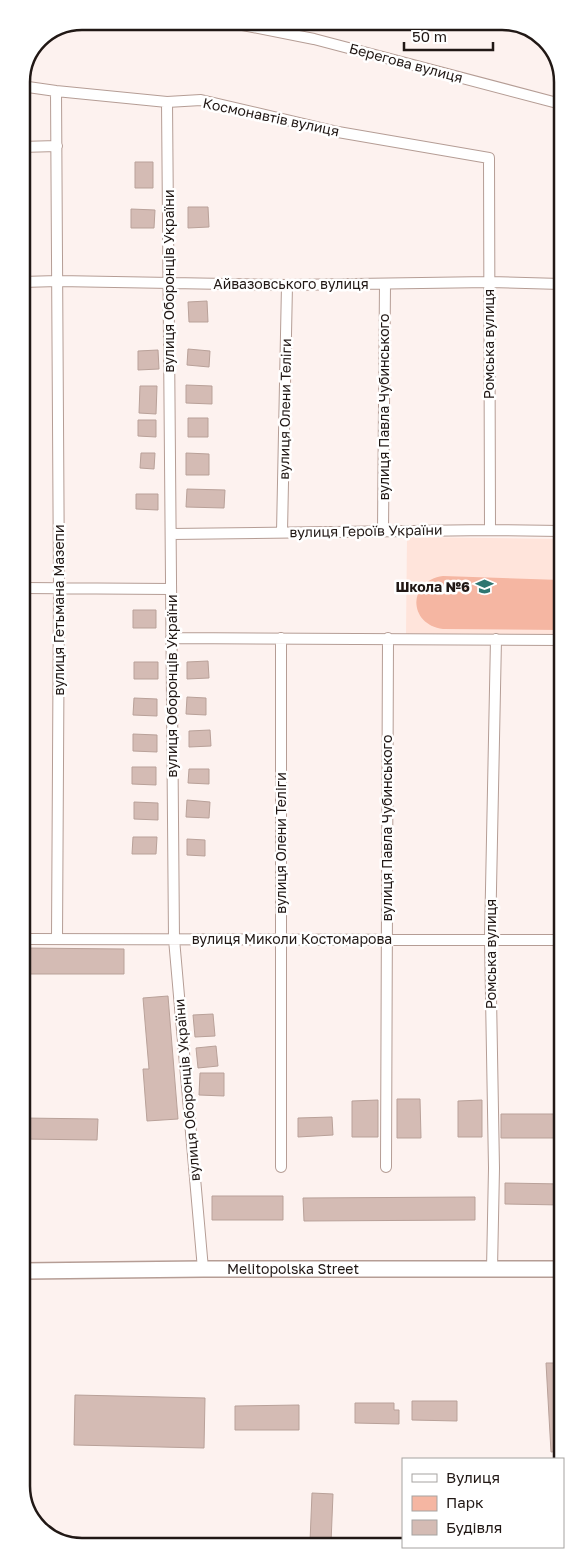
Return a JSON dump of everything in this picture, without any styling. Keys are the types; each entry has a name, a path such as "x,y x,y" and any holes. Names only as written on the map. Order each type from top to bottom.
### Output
{"main road":[{"name":"Melitopolska Street","path":"30,1271 554,1269"}],"street":[{"name":"Берегова вулиця","path":"268,30 314,39 554,102"},
{"name":"Космонавтів вулиця","path":"30,87 167,102 201,100 338,132 490,158"},
{"name":"вулиця Гетьмана Мазепи","path":"56,91 59,588 57,939"},
{"name":"вулиця Оборонців України","path":"167,102 174,939 203,1269"},
{"path":"30,147 57,146"},
{"name":"Ромська вулиця","path":"490,158 490,530"},
{"name":"Айвазовського вулиця","path":"30,282 287,285 489,282 554,284"},
{"name":"вулиця Павла Чубинського","path":"383,531 385,284"},
{"name":"вулиця Олени Теліги","path":"282,532 287,285"},
{"name":"вулиця Героїв України","path":"171,534 554,531"},
{"path":"30,588 171,589"},
{"path":"171,638 554,640"},
{"name":"вулиця Олени Теліги","path":"281,638 281,1167"},
{"name":"вулиця Павла Чубинського","path":"386,1167 388,638"},
{"name":"Ромська вулиця","path":"492,1269 494,1168 490,939 496,639"},
{"name":"вулиця Миколи Костомарова","path":"30,939 554,940"}],"shaded area":[{"name":"Школа №6","path":"407,537 554,539 554,636 406,634"}],"green space":[{"path":"443,576 554,580 554,630 443,629 431,626 423,620 418,612 416,603 418,594 423,586 431,580"}],"building":[{"path":"135,162 153,162 153,188 135,188"},
{"path":"188,207 208,207 209,227 188,228"},
{"path":"131,209 155,210 154,228 131,228"},
{"path":"207,301 208,322 189,322 188,302"},
{"path":"188,349 210,351 209,367 187,365"},
{"path":"158,350 159,369 138,370 138,351"},
{"path":"186,385 212,386 212,404 186,403"},
{"path":"140,386 157,386 156,414 139,413"},
{"path":"188,418 208,418 208,437 188,437"},
{"path":"138,420 156,420 156,437 138,436"},
{"path":"141,453 155,453 154,469 140,468"},
{"path":"186,453 209,454 209,475 186,475"},
{"path":"187,489 225,490 224,508 186,507"},
{"path":"136,494 158,494 158,510 136,509"},
{"path":"133,610 156,610 156,628 133,628"},
{"path":"208,661 209,678 187,679 187,662"},
{"path":"134,662 158,662 158,679 134,679"},
{"path":"187,697 206,698 206,715 186,714"},
{"path":"134,698 157,699 157,716 133,715"},
{"path":"210,730 211,746 189,747 189,731"},
{"path":"133,734 157,735 157,752 133,751"},
{"path":"132,767 156,767 156,785 132,784"},
{"path":"189,769 209,769 209,784 188,783"},
{"path":"187,800 210,802 209,818 186,817"},
{"path":"134,802 158,803 158,820 134,819"},
{"path":"133,837 157,837 156,854 132,854"},
{"path":"187,839 205,840 205,856 187,855"},
{"path":"30,948 124,949 124,974 30,974"},
{"path":"168,996 178,1119 147,1121 143,1069 149,1069 143,998"},
{"path":"213,1014 215,1036 195,1037 193,1015"},
{"path":"216,1046 218,1066 198,1068 196,1048"},
{"path":"200,1073 224,1073 224,1096 199,1095"},
{"path":"397,1099 420,1099 421,1138 397,1138"},
{"path":"378,1100 378,1137 352,1137 352,1101"},
{"path":"482,1100 482,1137 458,1137 458,1101"},
{"path":"501,1114 554,1114 554,1138 501,1138"},
{"path":"332,1117 333,1135 298,1137 298,1118"},
{"path":"30,1118 98,1119 97,1140 30,1139"},
{"path":"505,1183 554,1184 554,1205 505,1204"},
{"path":"212,1196 283,1196 283,1220 212,1220"},
{"path":"475,1197 475,1220 304,1221 303,1198"},
{"path":"546,1363 554,1363 554,1452 551,1452"},
{"path":"75,1395 205,1398 204,1448 74,1445"},
{"path":"412,1401 457,1401 457,1421 412,1420"},
{"path":"355,1403 394,1403 394,1410 399,1410 399,1424 355,1423"},
{"path":"299,1405 299,1430 235,1430 235,1406"},
{"path":"312,1493 333,1494 331,1538 310,1538"}],"place":[{"name":"Школа №6","path":"484,587"}]}
